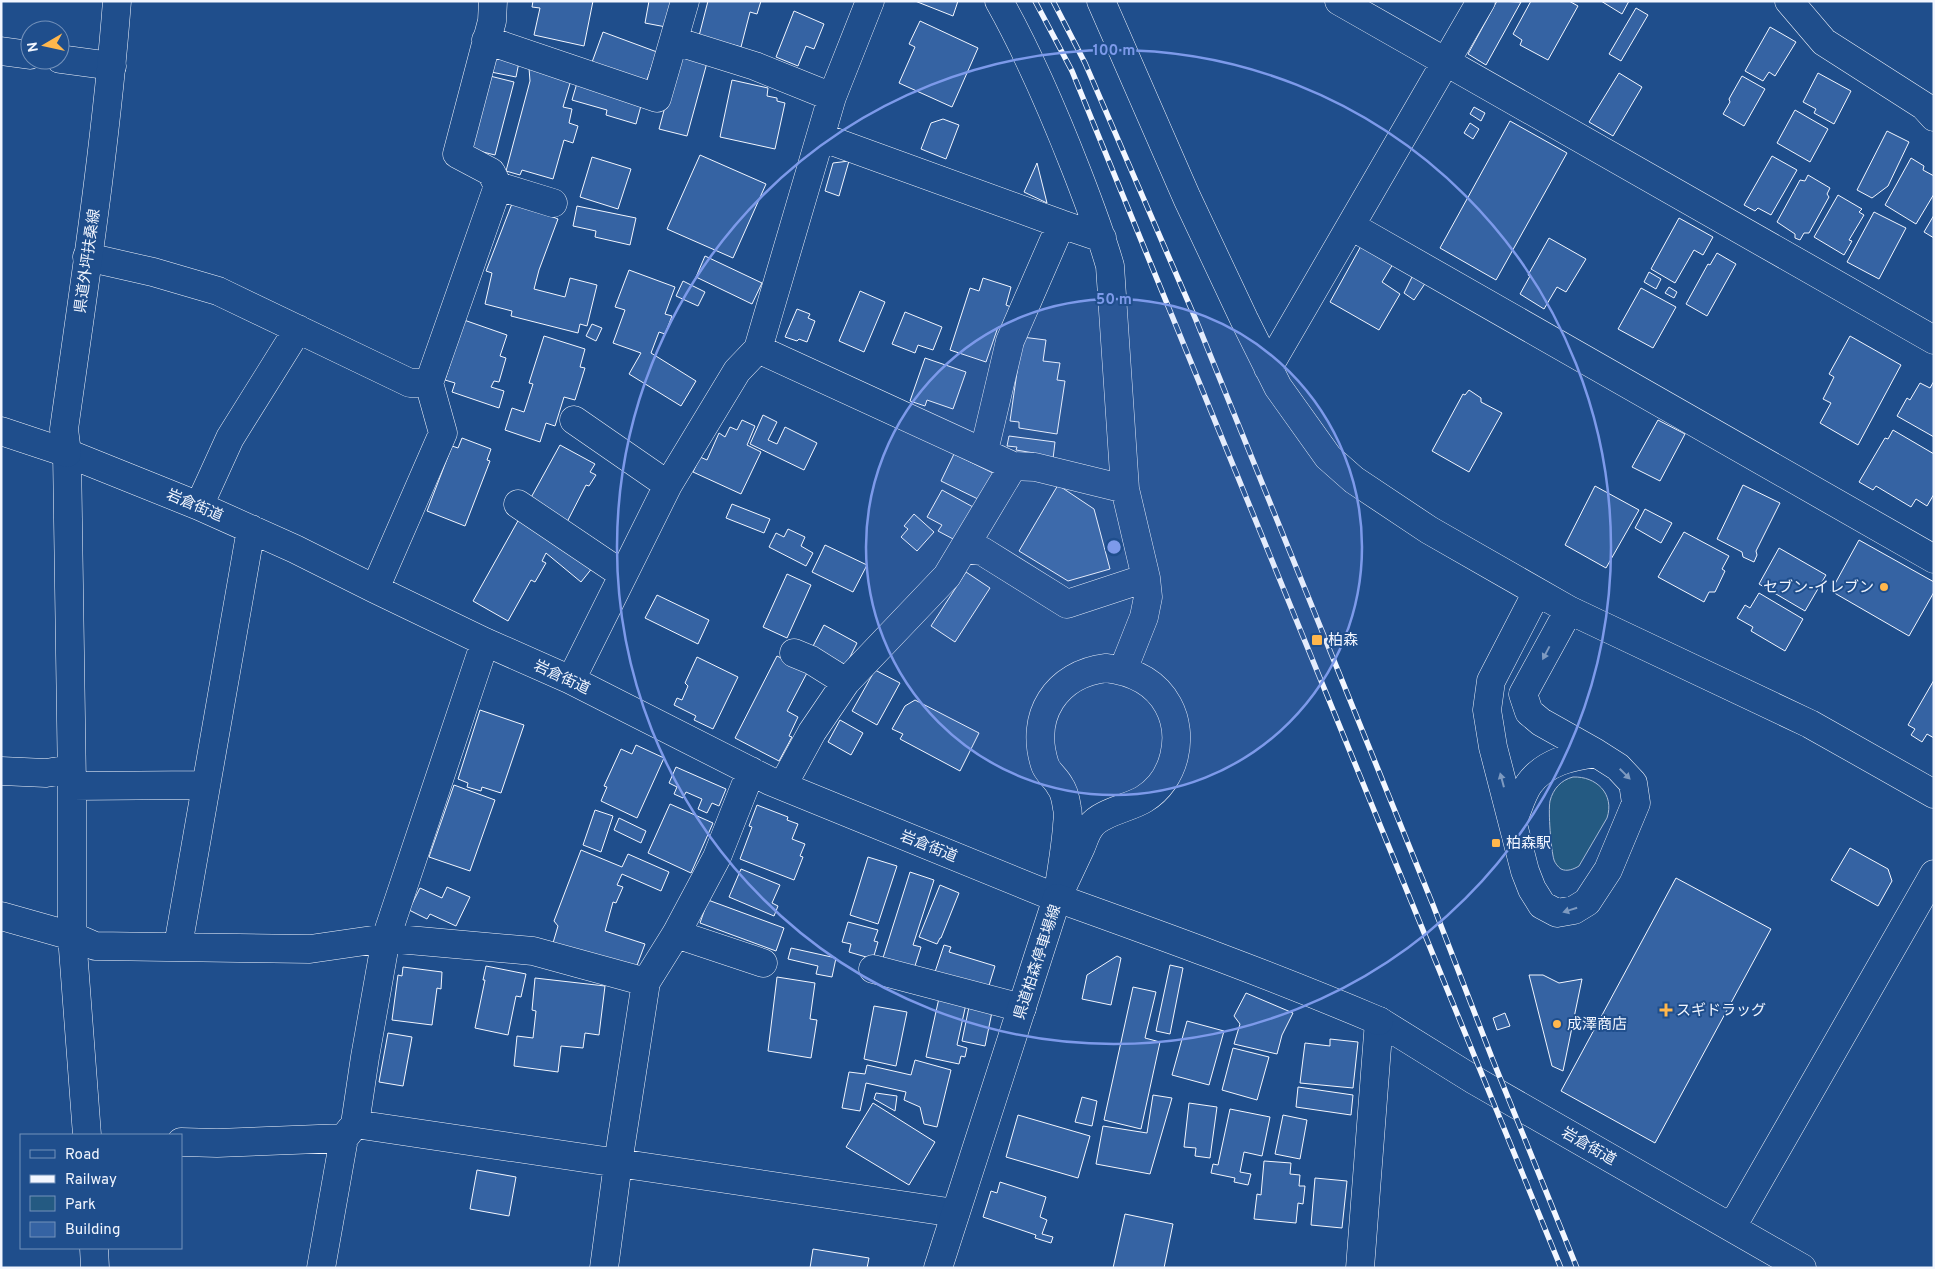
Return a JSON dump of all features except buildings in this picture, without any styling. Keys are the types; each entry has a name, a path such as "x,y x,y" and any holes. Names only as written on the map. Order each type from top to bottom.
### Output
{"street":[{"name":"県道外坪扶桑線","path":"87,1134 72,936 72,778 67,452 64,429 112,66 117,1"},
{"path":"374,590 443,433 429,383 498,186 492,172 457,154 492,21 493,1"},
{"path":"486,40 657,98 686,1"},
{"path":"571,680 622,574 668,485 737,371 758,350 832,97 870,1"},
{"path":"999,1 1023,45 1060,128 1102,238 1110,266 1125,489 1146,578 1148,597 1144,617 1123,670"},
{"path":"1102,1 1187,198 1268,368 1293,410 1328,457 1354,480 1429,530 1569,610 1810,724 1934,794"},
{"path":"1339,1 1934,340"},
{"path":"1268,368 1481,1"},
{"path":"1789,1 1824,42 1924,106 1934,117"},
{"path":"675,41 755,66 832,97"},
{"path":"1,51 20,54"},
{"path":"70,60 112,66"},
{"path":"821,136 1102,238"},
{"path":"498,186 553,203"},
{"path":"984,451 1010,341 1060,224"},
{"path":"1350,226 1934,559"},
{"path":"88,257 153,272 218,291 410,383 429,383"},
{"path":"200,506 230,438 298,329"},
{"path":"758,350 984,451 1013,466 1036,467 1125,489"},
{"path":"574,420 668,485"},
{"path":"1,431 67,452"},
{"name":"岩倉街道","path":"67,452 200,506 295,549 374,590 571,680 751,771 1057,898"},
{"path":"783,785 812,732 846,682 947,576 1013,466"},
{"path":"518,504 622,574"},
{"path":"178,946 251,529"},
{"path":"964,549 982,551 1066,604 1146,578"},
{"path":"1537,592 1491,681 1488,710 1493,747 1525,871 1532,889 1542,905 1557,913 1574,910 1587,902 1608,870 1636,803 1633,782 1618,767 1541,722 1529,712 1523,694 1569,610"},
{"path":"321,1268 365,1056 386,938 485,642"},
{"path":"794,653 812,660 846,682"},
{"path":"1095,669 1123,670 1136,675 1156,689 1170,707 1175,723 1177,741 1174,761 1166,776 1144,799 1111,812 1091,825 1057,898 1068,809 1061,787 1045,766 1040,742 1043,717 1050,702 1063,684 1076,676 1095,669"},
{"path":"1513,820 1529,784 1546,768 1571,757 1596,753"},
{"path":"1,771 46,773 72,778 205,786"},
{"path":"604,1268 646,982 676,934 717,857 751,771"},
{"path":"1732,1227 1934,874"},
{"name":"県道柏森停車場線","path":"938,1268 1057,898 1290,983 1379,1021"},
{"path":"1,916 72,936 95,946 310,949 386,938 533,951 646,982"},
{"path":"676,934 764,963"},
{"path":"873,969 1022,1008"},
{"path":"1360,1268 1379,1021"},
{"name":"岩倉街道","path":"1379,1021 1481,1085 1732,1227 1772,1260 1802,1268"},
{"path":"182,1142 217,1143 350,1131 618,1163 956,1213"},
{"path":"94,1249 95,1268"}],"green space":[{"path":"1573,777 1589,780 1602,788 1606,794 1609,809 1607,818 1579,866 1563,870 1554,860 1549,806 1555,789 1565,780"}],"railway":[{"path":"1035,1 1072,71 1561,1268"},
{"path":"1053,1 1085,63 1196,320 1433,905 1492,1058 1577,1268"}],"place":[{"name":"セブン-イレブン","path":"1884,587"},
{"name":"柏森","path":"1317,640"},
{"name":"柏森駅","path":"1496,843"},
{"name":"スギドラッグ","path":"1666,1010"},
{"name":"成澤商店","path":"1557,1024"}]}
